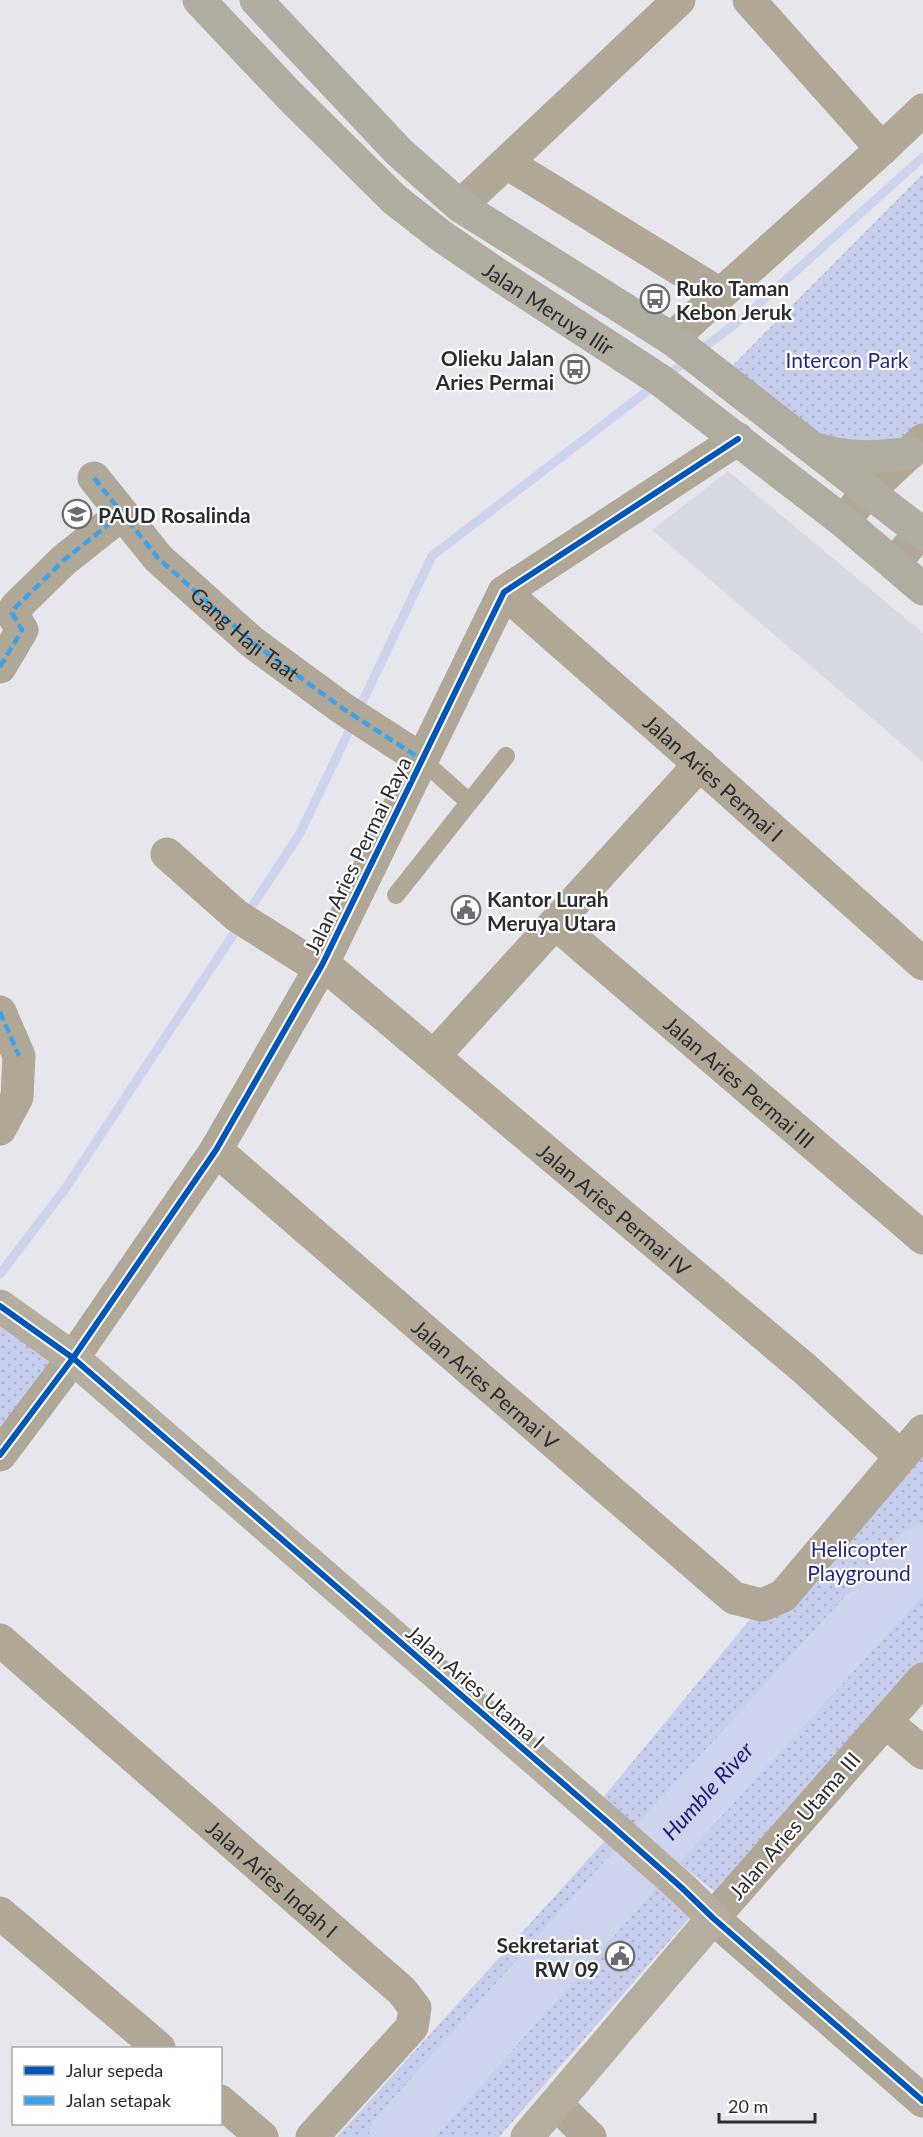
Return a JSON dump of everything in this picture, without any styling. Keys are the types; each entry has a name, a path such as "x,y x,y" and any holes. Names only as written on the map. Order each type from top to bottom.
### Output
{"main road":[{"name":"Jalan Meruya Ilir","path":"199,0 289,95 394,199 440,235 497,274 660,380 843,521 923,589"},
{"name":"Jalan Meruya Ilir","path":"256,0 399,152 460,206 682,347 922,532"},
{"path":"812,447 837,455 877,458 916,446"}],"street":[{"path":"460,206 679,0"},
{"path":"749,0 882,149"},
{"path":"682,347 720,294 923,110"},
{"path":"507,163 720,294"},
{"path":"504,592 725,430"},
{"path":"843,521 868,492 916,446"},
{"name":"Gang Haji Taat","path":"94,478 159,558 252,642 342,708 409,750"},
{"path":"0,667 22,630 12,613 16,607 64,560 122,514"},
{"path":"894,564 922,532"},
{"name":"Jalan Aries Permai Raya","path":"0,1455 73,1358 216,1150 314,962 409,750 504,592"},
{"name":"Jalan Aries Permai I","path":"504,592 923,964"},
{"path":"434,1056 700,764"},
{"name":"Jalan Aries Permai IV","path":"167,854 237,916 314,962 434,1056 805,1369 901,1457"},
{"name":"Jalan Aries Permai III","path":"556,924 923,1238"},
{"path":"0,1012 19,1056 16,1097 0,1129"},
{"name":"Jalan Aries Permai V","path":"216,1150 734,1598 762,1605 783,1596 901,1457"},
{"name":"Jalan Aries Utama I","path":"0,1306 73,1358 612,1826 713,1918 923,2101"},
{"path":"901,1457 923,1431"},
{"name":"Jalan Aries Indah I","path":"0,1640 402,1991 415,2008 412,2027 312,2137"},
{"name":"Jalan Aries Utama III","path":"527,2137 713,1918 923,1679"},
{"path":"886,1722 923,1753"},
{"path":"0,1913 157,2047"},
{"path":"222,2104 262,2137"},
{"path":"556,2104 590,2137"}],"lane":[{"path":"409,750 469,802"},
{"path":"396,896 506,756"}],"shaded area":[{"path":"728,471 923,633 923,762 652,530"}],"green space":[{"name":"Intercon Park","path":"923,174 923,430 875,476 731,367"},
{"path":"0,1320 53,1357 0,1433"},
{"name":"Helicopter Playground","path":"923,1423 923,1668 720,1896 601,1800 762,1605"},
{"path":"612,1833 634,1849 376,2137 337,2137"},
{"path":"656,1862 699,1907 499,2137 408,2137"}],"waterway":[{"path":"358,711 432,556 749,313 923,157"},
{"path":"0,1274 65,1189 299,835 353,723"},
{"name":"Humble River","path":"397,2137 657,1845 923,1553"}],"marked path":[{"path":"94,478 158,558 252,642 342,708 421,759"},
{"path":"0,667 22,630 12,613 16,607 64,560 122,514"},
{"path":"0,1012 19,1056"}],"cycle path":[{"path":"0,1455 73,1358 216,1150 322,965 504,592 738,439"},
{"path":"0,1306 73,1358 612,1826 713,1918 923,2101"}],"place":[{"name":"Ruko Taman Kebon Jeruk","path":"655,299"},
{"name":"Olieku Jalan Aries Permai","path":"575,369"},
{"name":"PAUD Rosalinda","path":"77,514"},
{"name":"Kantor Lurah Meruya Utara","path":"466,910"},
{"name":"Sekretariat RW 09","path":"620,1956"}]}
